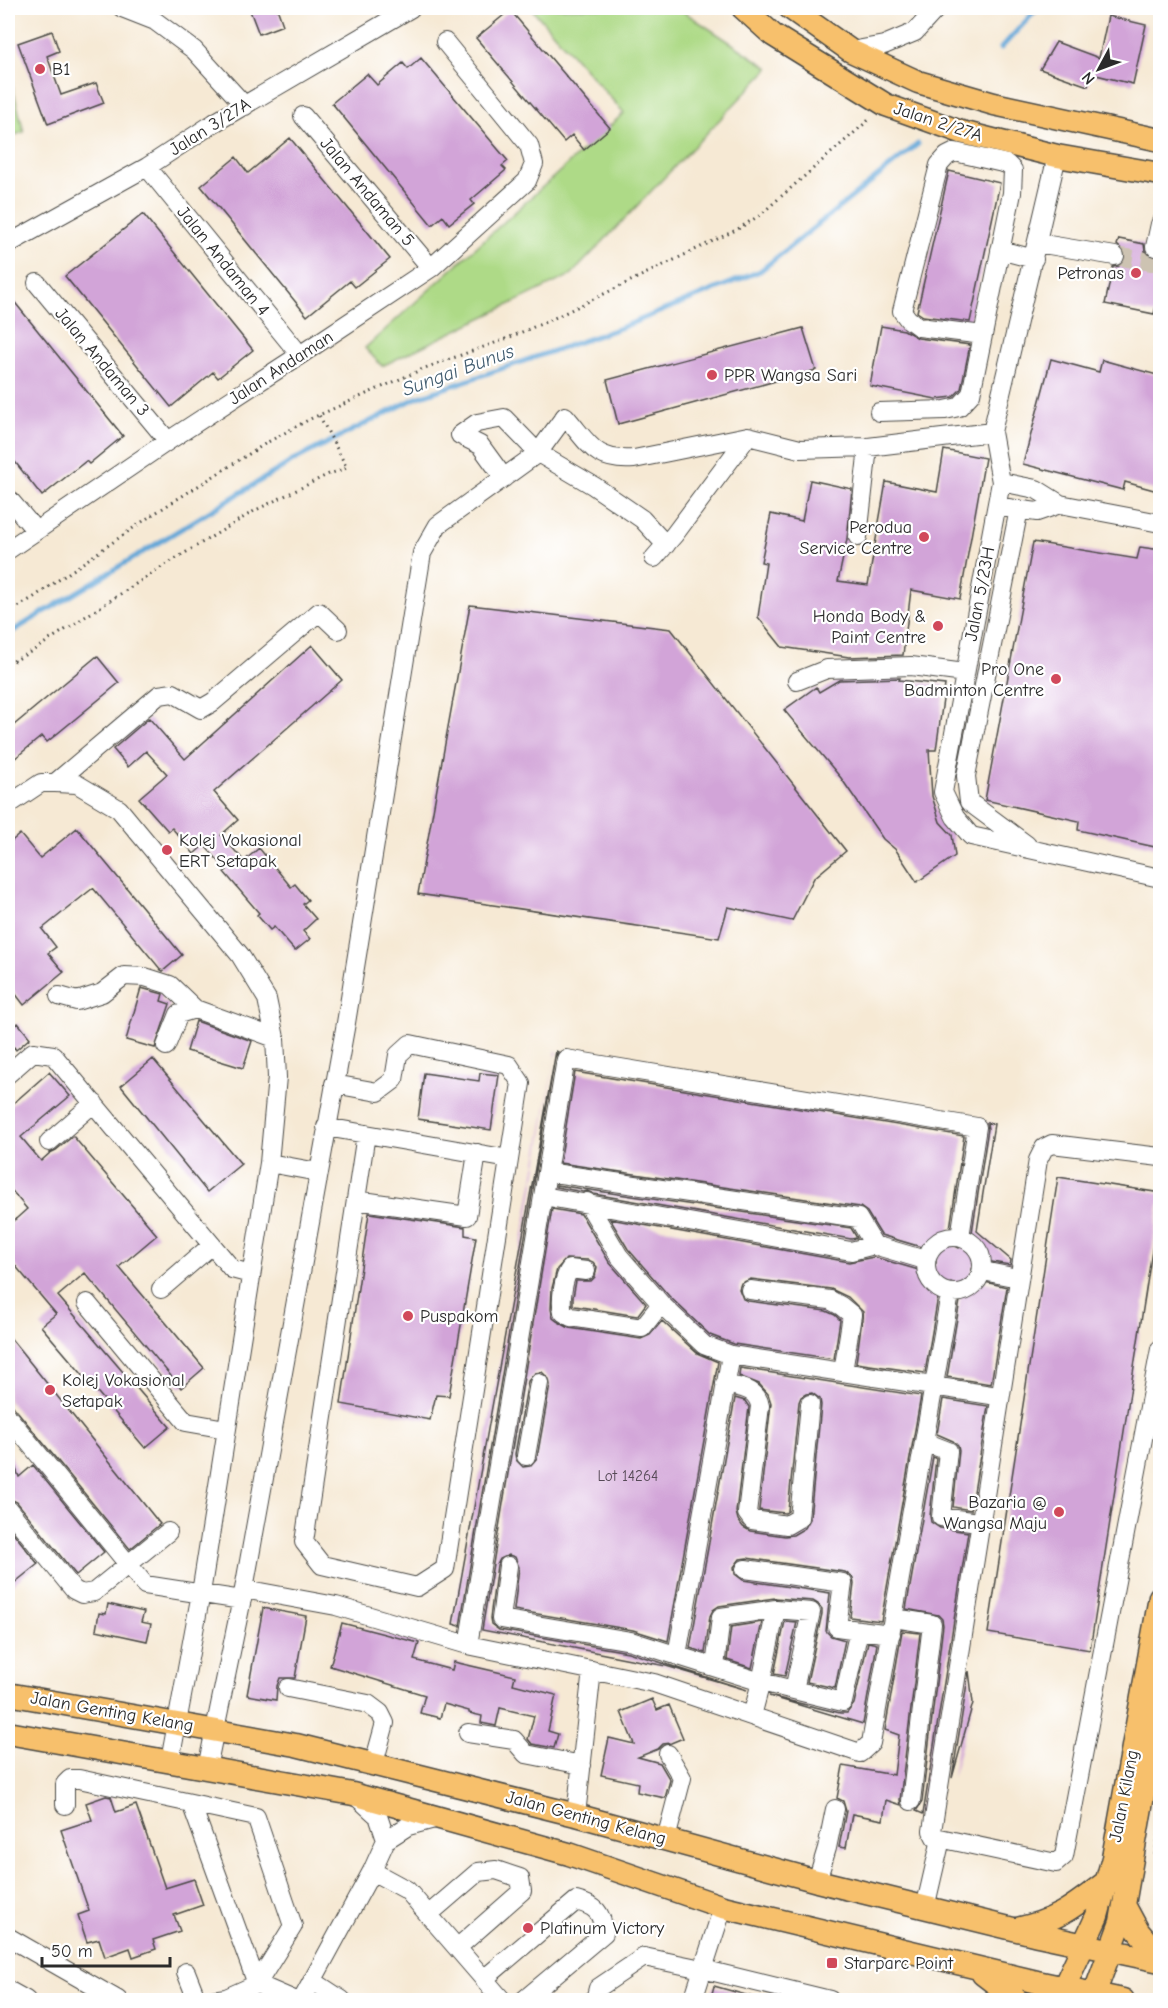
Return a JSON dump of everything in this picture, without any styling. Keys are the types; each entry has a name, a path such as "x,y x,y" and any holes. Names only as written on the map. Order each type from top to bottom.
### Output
{"main road":[{"name":"Jalan 2/27A","path":"743,8 773,34 886,105 961,132 1057,156 1161,174"},
{"name":"Jalan 2/27A","path":"790,8 850,51 918,82 994,104 1160,137"},
{"name":"Jalan Kilang","path":"1061,1994 1097,1916 1115,1847 1161,1597"},
{"name":"Jalan Genting Kelang","path":"8,1694 296,1745 576,1815 817,1881 1013,1930 1161,1959"},
{"name":"Jalan Kilang","path":"1093,1997 1121,1922 1160,1706"},
{"path":"8,1733 353,1794 569,1854 723,1906 974,1967 1061,1994 1123,2001"},
{"path":"1013,1930 1036,1925 1067,1912 1106,1882"},
{"path":"1124,1905 1138,1931 1161,1959"},
{"path":"974,1967 1017,2001"}],"street":[{"path":"122,8 155,21 194,50 245,106"},
{"name":"Jalan 3/27A","path":"8,244 147,167 411,8"},
{"path":"850,51 884,45 915,32 937,8"},
{"name":"Jalan Andaman","path":"8,550 168,441 431,268 527,181 534,164 529,145 445,42"},
{"name":"Jalan Andaman 5","path":"303,116 431,268"},
{"path":"879,412 945,410 959,407 971,394 982,340 1000,250 1012,193 1013,170 1007,164 955,152 947,156 939,165 902,311 918,327 982,340 1011,351"},
{"name":"Jalan 5/23H","path":"1057,156 992,432 1001,482 943,792 955,817 971,836 1161,878"},
{"name":"Jalan Andaman 4","path":"147,167 300,355"},
{"path":"1155,247 1161,224"},
{"path":"1000,250 1115,256"},
{"name":"Jalan Andaman 3","path":"37,284 168,441"},
{"path":"207,1768 243,1594 334,1084 422,553 438,525 538,453 565,416 598,454 618,460 634,459 748,436 800,449 868,447 992,432"},
{"path":"504,478 480,445 460,435 477,423 504,418 538,453 594,486 642,519 660,551 748,436"},
{"path":"858,537 868,447"},
{"path":"1001,482 1036,489 1060,504 1161,523"},
{"path":"8,498 36,531"},
{"path":"997,507 1037,512 1060,504"},
{"path":"1019,509 966,776 969,802 1033,850"},
{"path":"55,783 159,695 173,693 201,709 213,702 319,612 338,630"},
{"path":"797,681 827,669 911,666 965,673"},
{"path":"8,805 41,783 55,783 77,784 119,809 240,955 267,999 275,1038 277,1077 269,1163 201,1593 170,1761"},
{"path":"58,996 77,1002 102,993 124,976 145,977 170,985 195,1009 275,1038"},
{"path":"166,1046 179,1014 195,1009"},
{"path":"334,1084 378,1092 394,1080 398,1055 410,1044 509,1065 521,1083 445,1569 417,1587 321,1564 304,1542 366,1134"},
{"path":"8,1074 33,1052 53,1055 232,1269 251,1274"},
{"path":"468,1645 566,1059 977,1127 960,1236"},
{"path":"49,1142 94,1103"},
{"path":"326,1127 509,1159"},
{"path":"1161,1157 1052,1144 1044,1148 1038,1160 932,1831 935,1837 1056,1863 1064,1856 1161,1349"},
{"path":"356,1200 467,1216 477,1153"},
{"path":"269,1163 318,1172"},
{"path":"547,1173 858,1218 874,1245"},
{"path":"543,1196 587,1202 851,1251 874,1245 925,1260"},
{"path":"587,1202 619,1256 661,1304 704,1346 731,1355 991,1395"},
{"path":"960,1236 973,1243 981,1257 982,1271 977,1282 964,1292 950,1294 936,1287 931,1281 926,1274 925,1260 932,1247 945,1238 960,1236"},
{"path":"161,1289 212,1245"},
{"path":"586,1270 570,1269 567,1274 561,1306 563,1312 572,1317 642,1328 661,1304"},
{"path":"982,1271 1008,1276"},
{"path":"750,1290 830,1300 852,1315 843,1372"},
{"path":"8,1416 145,1585 201,1593 243,1594 336,1606 468,1645 654,1683 860,1753 872,1743 950,1294"},
{"path":"87,1303 186,1422 226,1429"},
{"path":"677,1655 731,1355"},
{"path":"526,1456 538,1383"},
{"path":"725,1384 753,1391 759,1397 760,1406 747,1513 752,1520 787,1525 799,1518 810,1404"},
{"path":"505,1422 531,1427"},
{"path":"925,1442 948,1450 941,1517 971,1521"},
{"path":"8,1509 74,1590 82,1594 94,1592 168,1532"},
{"path":"508,1566 501,1619 631,1641 762,1682 843,1702 859,1630"},
{"path":"745,1569 843,1583 837,1627 859,1630 932,1624 910,1802"},
{"path":"715,1667 721,1617 776,1609 811,1612 794,1690"},
{"path":"752,1716 762,1682 776,1609"},
{"path":"576,1815 592,1670"},
{"path":"288,1688 368,1704 380,1713 385,1723 374,1763"},
{"path":"468,1733 514,1740 526,1754 582,1765"},
{"path":"666,1839 682,1778 668,1754"},
{"path":"65,1805 65,1784 70,1779 80,1779 256,1817 293,1926 256,1984 226,1998 212,2001"},
{"path":"353,1794 378,1816 386,1840"},
{"path":"191,1803 256,1984 294,2001"},
{"path":"817,1881 835,1809"},
{"path":"302,2001 372,1871 386,1840 408,1826 440,1817"},
{"path":"925,1908 941,1839"},
{"path":"428,1915 478,1872 496,1870 520,1878 522,1891 457,1948"},
{"path":"372,1871 407,1890 502,2001"},
{"path":"484,1979 576,1901 591,1905 602,1918 603,1933 525,2001"},
{"path":"693,2001 723,1906"},
{"path":"8,1937 118,2001"},
{"path":"595,2001 598,1988 644,1957 830,2001"},
{"path":"186,1972 197,2001"},
{"path":"313,1981 342,2001"},
{"path":"8,1990 26,2001"}],"path":[{"path":"8,613 153,515 268,442 319,415 425,368 548,321 738,229 759,215 886,105"},
{"path":"8,664 34,650 165,565 256,510 329,474 347,468 319,415"},
{"path":"1153,1859 1161,1827"}],"green space":[{"path":"531,8 678,8 769,68 571,275 382,366 365,348 624,113"},
{"path":"8,70 24,132 8,137"}],"building":[{"path":"249,8 277,8 283,25 259,34"},
{"path":"510,10 610,128 584,150 572,135 564,142 476,38"},
{"path":"1108,16 1146,25 1133,84 1092,74 1088,86 1040,69 1056,42 1099,58"},
{"name":"B1","path":"52,31 59,51 47,56 61,95 96,83 104,103 48,124 18,43"},
{"path":"421,58 508,161 502,166 506,170 471,200 474,204 449,224 443,216 432,225 332,103 367,74 377,85 403,63 408,69"},
{"path":"290,138 390,259 355,287 350,281 307,316 201,186 236,157 248,173"},
{"path":"949,171 1000,183 970,322 923,316 917,312"},
{"path":"143,214 253,350 218,378 213,372 171,407 65,276"},
{"name":"Petronas","path":"1119,239 1144,244 1148,256 1153,258 1161,256 1161,286 1154,314 1105,304 1113,267 1119,266 1126,258 1125,252 1117,245"},
{"path":"8,294 123,436 89,464 86,461 42,496 8,453"},
{"path":"881,326 904,330 918,338 970,345 961,389 953,397 936,399 870,386"},
{"name":"PPR Wangsa Sari","path":"803,328 816,370 618,424 607,380"},
{"path":"1051,359 1099,372 1102,360 1161,376 1161,492 1125,482 1123,490 1023,464"},
{"path":"944,450 985,458 960,599 911,590 903,655 849,657 782,647 758,617 766,563 761,562 771,514 802,521 810,480 852,489 847,539 838,581 868,585 886,482 937,492"},
{"path":"1033,542 1137,559 1140,547 1161,550 1161,822 1155,847 1078,830 1079,821 985,800"},
{"path":"470,605 671,629 846,851 814,878 792,921 728,907 719,938 418,894"},
{"path":"312,645 342,680 214,792 238,820 221,835 244,861 259,848 291,887 295,884 308,900 303,904 316,919 303,931 310,939 295,951 274,927 270,930 257,915 259,913 224,872 227,870 204,845 194,854 172,828 168,831 139,798 167,774 146,751 128,767 113,749 149,718 185,759"},
{"path":"97,656 119,683 47,742 42,736 8,764 8,730"},
{"path":"900,678 899,680 945,685 936,750 929,750 932,796 940,822 952,835 955,856 917,882 896,850 883,839 841,778 784,710 816,687 819,692 839,680"},
{"path":"77,828 182,955 163,971 161,970 93,888 42,929 56,947 48,953 64,972 24,1005 8,984 8,844 20,834 40,858"},
{"path":"141,988 163,994 161,1001 170,1004 155,1048 126,1040"},
{"path":"196,1021 252,1041 243,1068 187,1051"},
{"path":"18,1023 30,1038 16,1050 14,1047 8,1052 8,1032"},
{"path":"556,1051 558,1052 555,1057 460,1626 453,1624"},
{"path":"153,1059 241,1164 207,1192 121,1086"},
{"path":"49,1072 70,1096 21,1137 41,1161 73,1136 157,1235 119,1267 204,1368 181,1388 85,1273 58,1296 170,1427 145,1448 41,1326 56,1314 8,1257 8,1226 27,1209 8,1186 8,1121 13,1127 8,1120 8,1108"},
{"path":"575,1072 964,1136 949,1235 953,1245 959,1248 968,1244 971,1239 988,1129 987,1123 994,1124 977,1231 1011,1260 1010,1265 980,1260 972,1269 976,1280 1007,1287 991,1384 947,1377 961,1295 958,1286 951,1283 942,1286 939,1291 925,1373 856,1363 863,1312 848,1297 831,1289 751,1279 741,1283 739,1289 743,1299 748,1301 826,1311 835,1315 840,1320 834,1359 734,1344 710,1335 669,1296 628,1249 610,1219 849,1262 874,1257 922,1271 933,1268 936,1257 928,1249 881,1235 867,1212 860,1207 560,1163"},
{"path":"424,1073 479,1081 480,1073 499,1075 491,1130 418,1119"},
{"path":"1058,1177 1161,1193 1090,1650 988,1633"},
{"path":"556,1185 851,1228 857,1238 851,1239 594,1194 556,1187"},
{"path":"552,1209 581,1214 609,1262 646,1304 637,1316 573,1305 576,1281 591,1281 595,1277 597,1267 588,1260 566,1259 557,1269 552,1288 553,1318 569,1328 641,1339 650,1335 662,1321 697,1353 718,1362 668,1641 633,1630 514,1610 519,1567 515,1557 509,1555 500,1559 497,1565 491,1624 499,1630 628,1652 747,1690 666,1666 482,1630","holes":["542,1372 549,1379 550,1385 537,1458 530,1466 523,1467 516,1460 515,1454 528,1381 535,1373"]},
{"name":"Puspakom","path":"369,1213 465,1227 465,1235 476,1237 449,1396 436,1395 430,1420 341,1404"},
{"path":"8,1335 160,1524 130,1549 8,1400"},
{"path":"740,1368 921,1396 881,1621 850,1617 854,1584 853,1578 845,1572 747,1558 740,1559 734,1567 735,1574 743,1580 830,1593 826,1631 831,1636 845,1640 835,1688 807,1682 822,1614 822,1609 813,1601 775,1598 719,1606 710,1616 705,1653 690,1648 735,1398 745,1401 749,1407 736,1512 738,1520 750,1531 785,1536 793,1535 805,1528 810,1519 820,1399 812,1393 801,1397 799,1402 788,1511 785,1513 759,1510 771,1403 768,1394 759,1384 739,1376"},
{"path":"943,1399 988,1406 971,1510 953,1507 959,1451 953,1441 937,1434"},
{"path":"8,1450 19,1477 33,1465 104,1552 76,1575 17,1502 8,1498"},
{"path":"933,1457 936,1458 931,1522 940,1528 968,1532 923,1814 916,1811 922,1802 943,1625 938,1615 906,1609"},
{"path":"8,1526 38,1564 8,1588"},
{"path":"108,1604 144,1612 141,1622 151,1624 147,1641 96,1630 99,1613 106,1614"},
{"path":"263,1608 306,1616 295,1678 280,1678 276,1700 247,1695"},
{"path":"785,1621 797,1622 785,1676 774,1674"},
{"path":"762,1622 752,1668 727,1660 731,1627"},
{"path":"342,1623 419,1643 414,1660 452,1670 454,1662 515,1676 513,1684 556,1695 548,1731 558,1734 554,1748 532,1744 528,1739 534,1716 500,1708 496,1726 481,1723 482,1716 444,1704 440,1718 420,1713 425,1695 330,1666"},
{"path":"902,1631 920,1633 901,1805 886,1800 883,1820 852,1814 846,1848 839,1847 846,1811 843,1801 837,1798 843,1766 894,1775 899,1735 885,1730"},
{"path":"868,1642 877,1644 863,1724 769,1696 847,1713 854,1704"},
{"path":"969,1671 973,1703 952,1778"},
{"path":"652,1699 657,1710 669,1705 683,1738 663,1744 658,1749 638,1757 660,1763 670,1780 665,1798 637,1792 638,1783 601,1775 609,1738 634,1744 621,1712"},
{"path":"106,1796 111,1797 116,1812 136,1805 165,1888 194,1879 203,1905 174,1915 180,1931 153,1940 156,1949 133,1957 130,1948 105,1957 99,1939 87,1942 78,1915 89,1911 61,1830 92,1820 86,1803"},
{"path":"714,1986 753,1997 753,2001 710,2001"}],"waterway":[{"name":"Sungai Bunus","path":"1001,48 1038,8"},
{"name":"Sungai Bunus","path":"8,634 296,459 416,398 620,328 760,271 918,144"}],"tunnel":[{"path":"1115,256 1152,262 1155,247"}],"place":[{"name":"B1","path":"40,69"},
{"name":"Petronas","path":"1136,273"},
{"name":"PPR Wangsa Sari","path":"712,375"},
{"name":"Perodua Service Centre","path":"924,537"},
{"name":"Honda Body & Paint Centre","path":"938,626"},
{"name":"Pro One Badminton Centre","path":"1056,679"},
{"name":"Kolej Vokasional ERT Setapak","path":"167,850"},
{"name":"Puspakom","path":"408,1316"},
{"name":"Kolej Vokasional Setapak","path":"50,1390"},
{"name":"Bazaria @ Wangsa Maju","path":"1059,1512"},
{"name":"Platinum Victory","path":"528,1928"},
{"name":"Starparc Point","path":"832,1963"}]}
